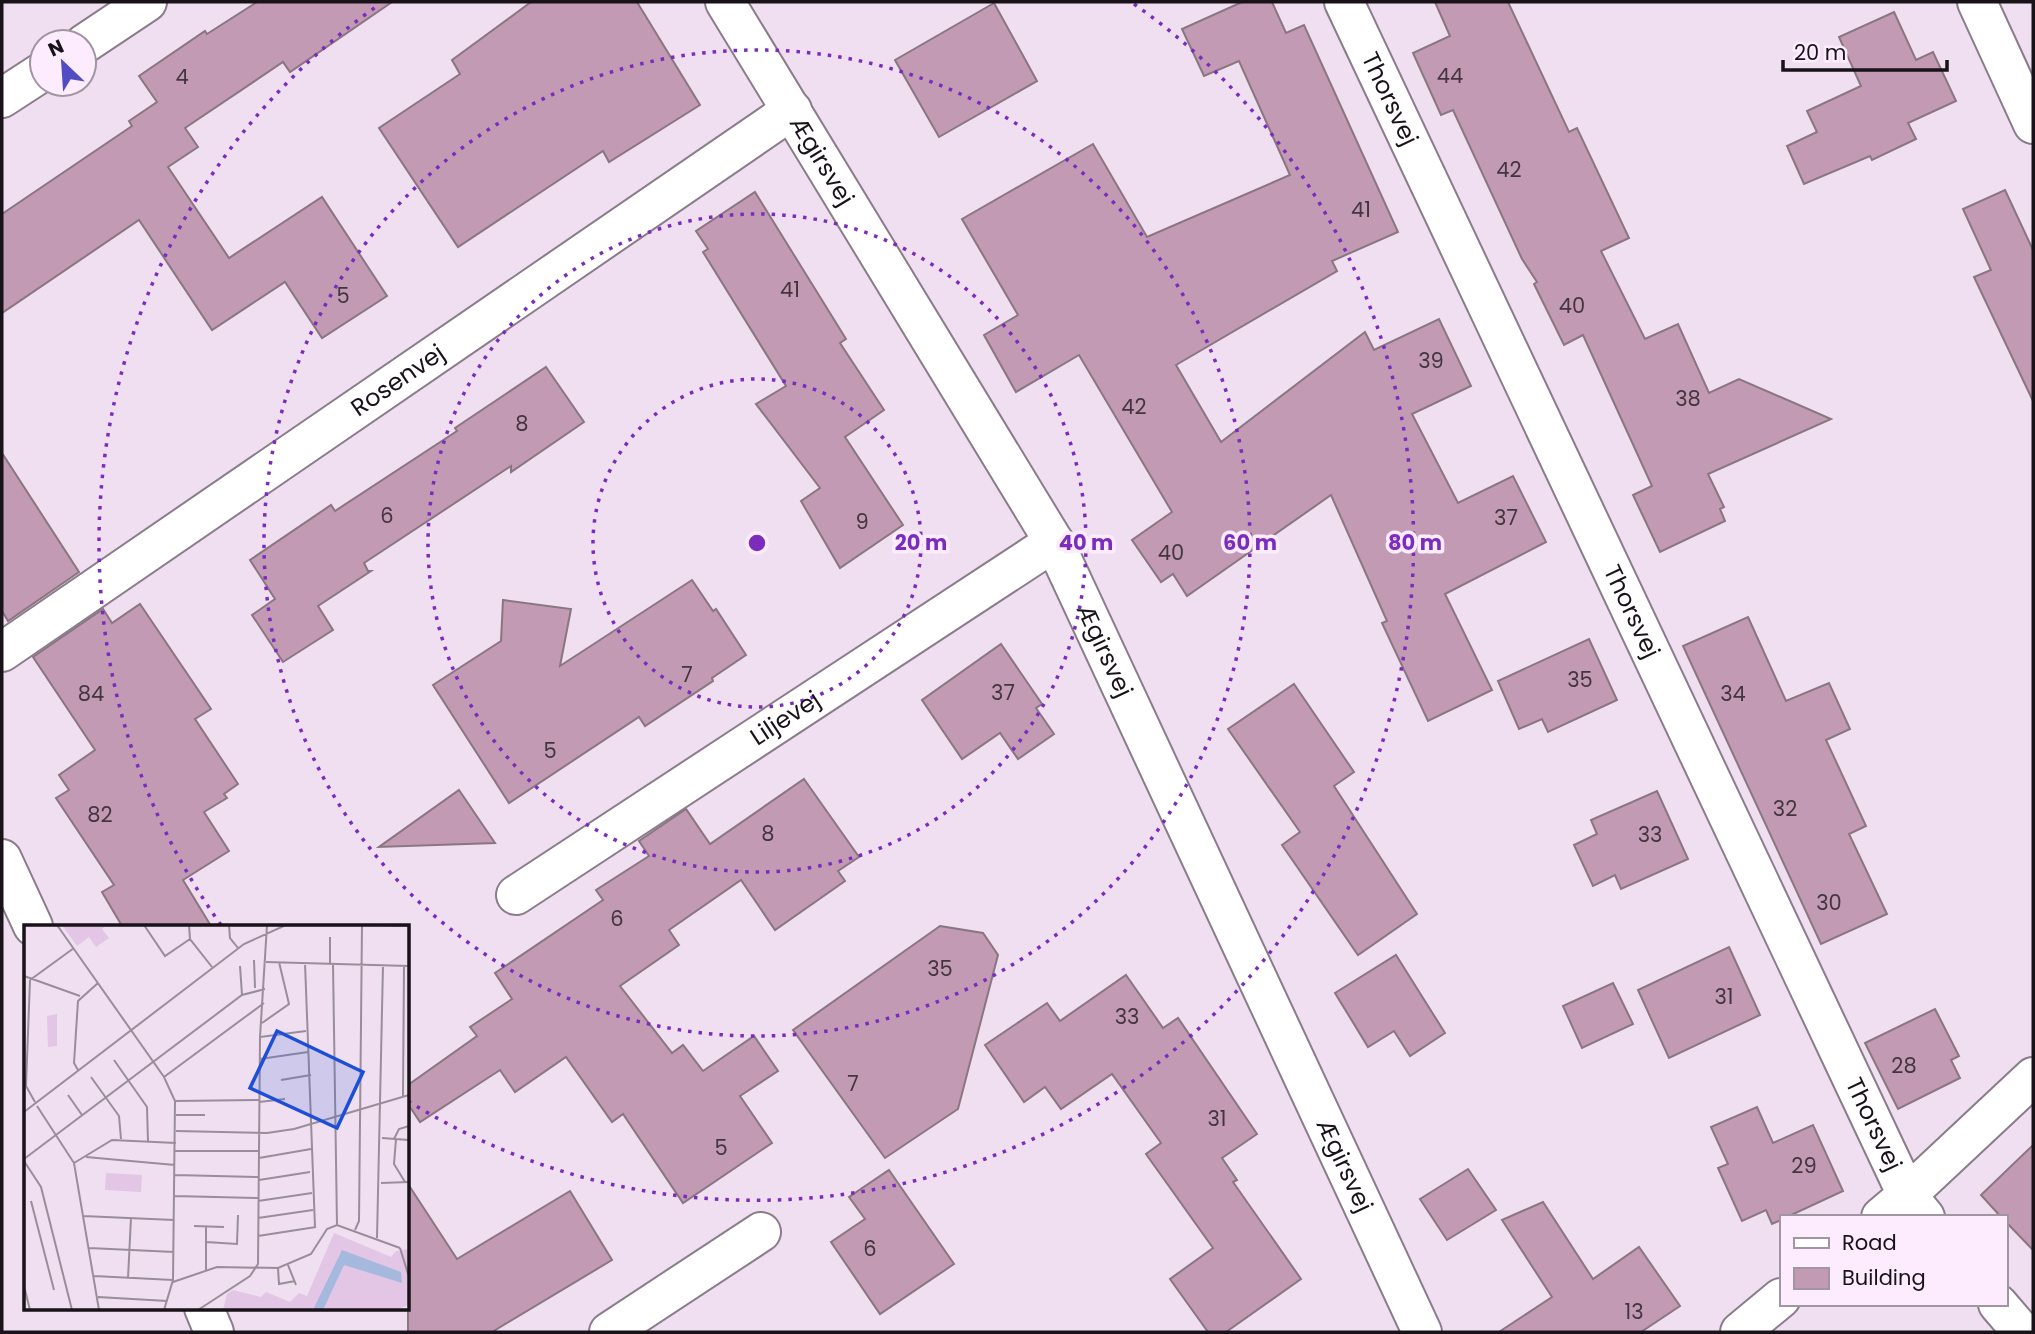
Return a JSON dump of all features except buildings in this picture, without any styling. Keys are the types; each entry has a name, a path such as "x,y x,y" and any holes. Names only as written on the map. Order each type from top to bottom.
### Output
{"street":[{"path":"98,35 147,2"},
{"name":"Ægirsvej","path":"725,2 1054,542 1422,1332"},
{"name":"Thorsvej","path":"1344,2 1905,1210"},
{"path":"1977,2 2033,124"},
{"path":"2,98 28,81"},
{"name":"Rosenvej","path":"2,652 792,110"},
{"name":"Liljevej","path":"516,895 1054,542"},
{"path":"2,859 33,925"},
{"path":"1905,1210 2033,1077"},
{"path":"609,1332 761,1232"},
{"path":"1740,1332 1780,1299"},
{"path":"2000,1306 2021,1332"},
{"path":"205,1310 214,1332"}]}
